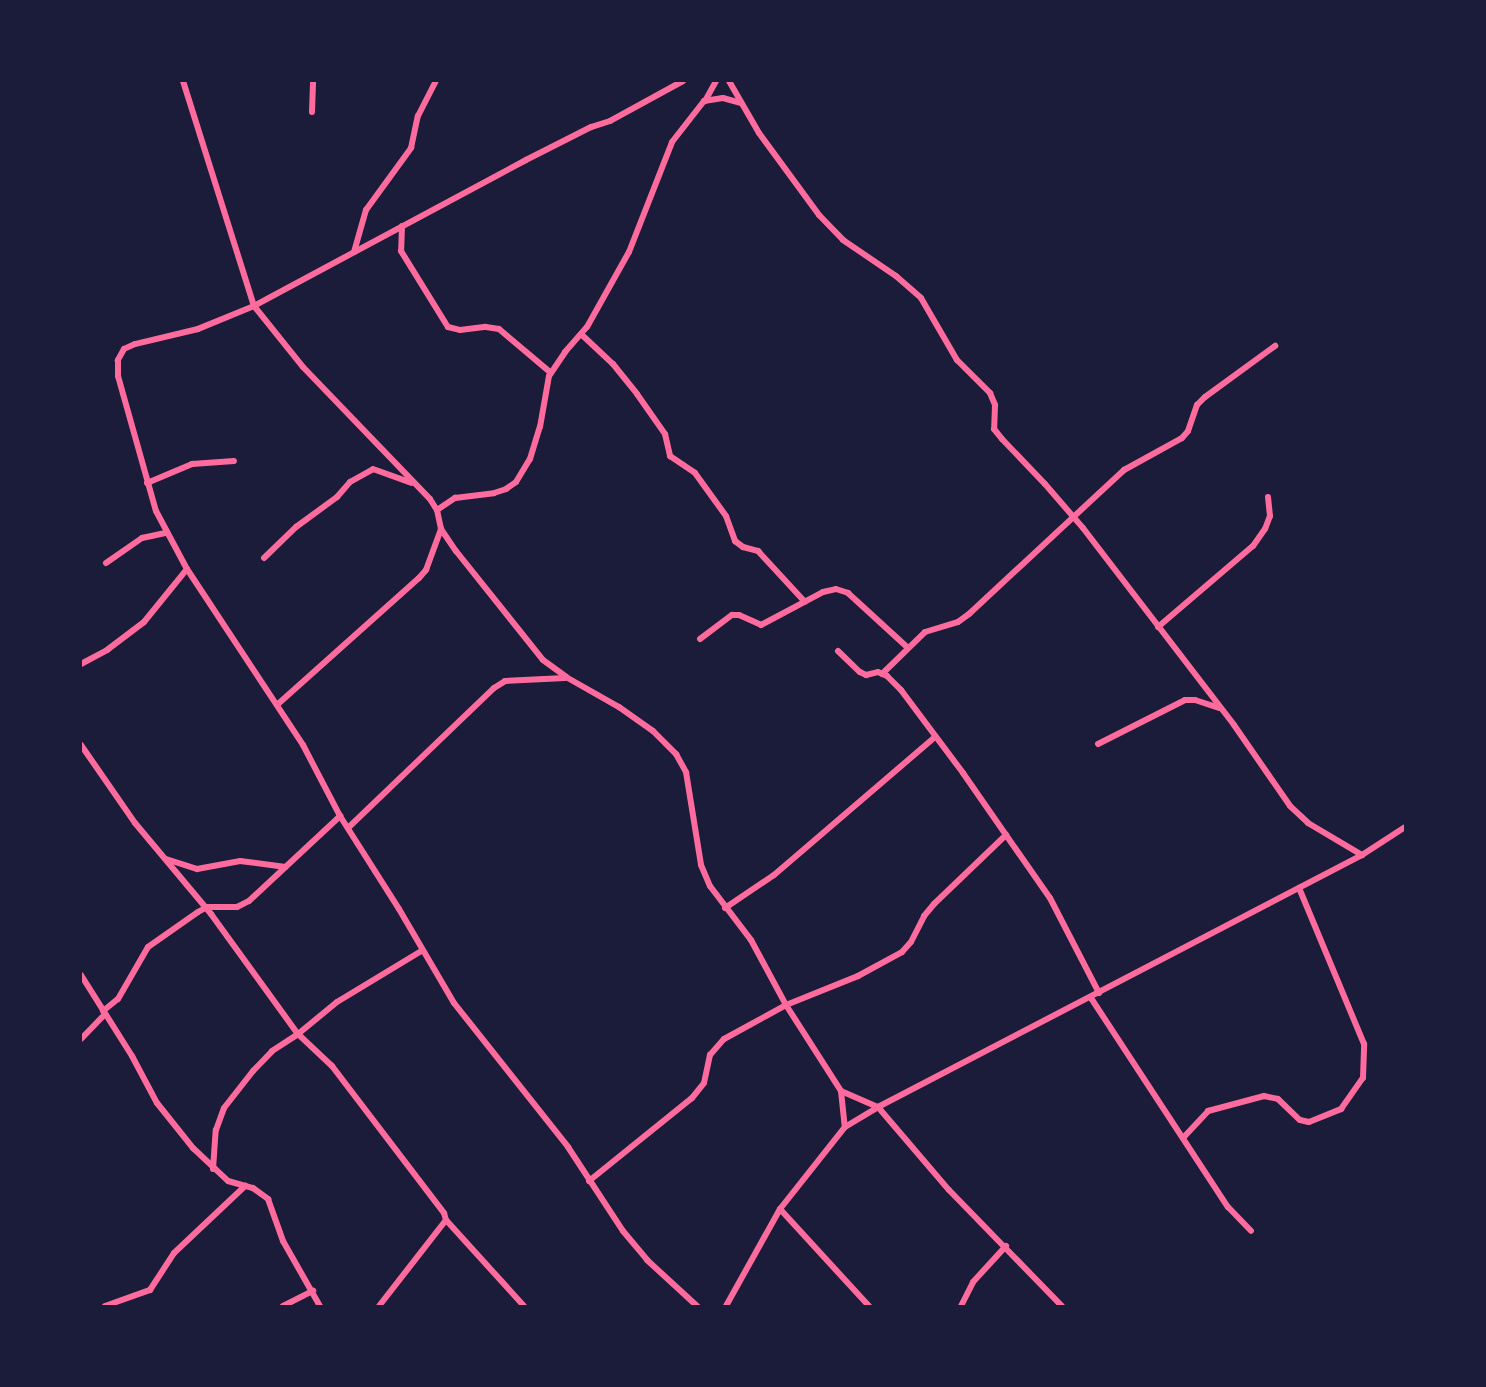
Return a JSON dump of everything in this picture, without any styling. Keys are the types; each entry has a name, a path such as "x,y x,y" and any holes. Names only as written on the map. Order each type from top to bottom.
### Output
{"street":[{"path":"183,81 254,306 303,368 430,499 437,510 441,528 543,660 566,678 619,707 653,731 676,754 686,772 701,864 710,886 751,940 786,1005 841,1091 845,1127"},
{"path":"312,112 313,81"},
{"path":"354,252 366,210 411,148 418,116 436,81"},
{"path":"683,81 610,121 526,160 254,306 198,329 135,344 120,354 118,375 147,483 166,533 187,569 278,704 303,745 340,816 349,827 454,1003 568,1147 623,1231 647,1260 697,1306"},
{"path":"437,510 455,498 494,493 516,482 530,459 551,373 581,334 629,252 672,142 704,101 716,81"},
{"path":"729,81 740,103 819,215 843,240 897,276 921,298 957,360 990,393 995,405 994,429 1072,515 1221,709 1290,806 1308,823 1362,855"},
{"path":"704,101 723,98 740,103"},
{"path":"402,226 401,251 448,327 460,330 486,327 499,329 551,373"},
{"path":"581,334 613,364 637,394 665,434 670,456 695,473 726,516 735,541 743,548 758,551 805,602"},
{"path":"838,651 866,675 882,674 907,647 925,633 958,622 1072,515 1124,470 1182,438 1188,431 1197,405 1205,397 1275,346"},
{"path":"147,483 192,464 234,462"},
{"path":"264,558 297,527 337,497 350,482 373,469 413,484"},
{"path":"1158,627 1253,546 1268,523 1268,497"},
{"path":"278,704 419,578 426,570 441,528"},
{"path":"106,562 142,538 166,533"},
{"path":"81,664 107,650 144,622 187,569"},
{"path":"700,639 732,615 739,615 761,625 824,592 836,589 848,593 907,647"},
{"path":"882,674 901,690 1050,898 1099,993"},
{"path":"349,827 494,687 505,681 566,678"},
{"path":"1098,744 1185,700 1195,700 1221,709"},
{"path":"725,908 774,875 935,737"},
{"path":"81,745 135,823 205,909 298,1034 332,1066 446,1220 524,1306"},
{"path":"81,1039 123,992 137,962 148,947 205,909 242,905 340,816"},
{"path":"726,1306 780,1209 845,1127 878,1107 1362,855 1405,827"},
{"path":"589,1181 693,1098 704,1083 710,1055 715,1046 786,1005 858,976 902,952 911,942 924,916 934,904 1006,835"},
{"path":"165,859 197,869 240,861 286,867"},
{"path":"1183,1138 1208,1111 1264,1096 1278,1099 1300,1120 1309,1122 1341,1109 1363,1078 1364,1044 1299,888"},
{"path":"213,1169 216,1130 224,1108 241,1085 272,1051 298,1034 337,1002 423,951"},
{"path":"81,975 132,1056 157,1103 213,1169 228,1181 253,1188 268,1199 283,1241 320,1306"},
{"path":"1091,998 1228,1207 1251,1231"},
{"path":"841,1091 878,1107 949,1190 1062,1306"},
{"path":"105,1306 150,1290 174,1253 245,1186"},
{"path":"780,1209 869,1306"},
{"path":"379,1306 446,1220"},
{"path":"961,1306 973,1282 1006,1246"},
{"path":"283,1306 313,1291"}]}
